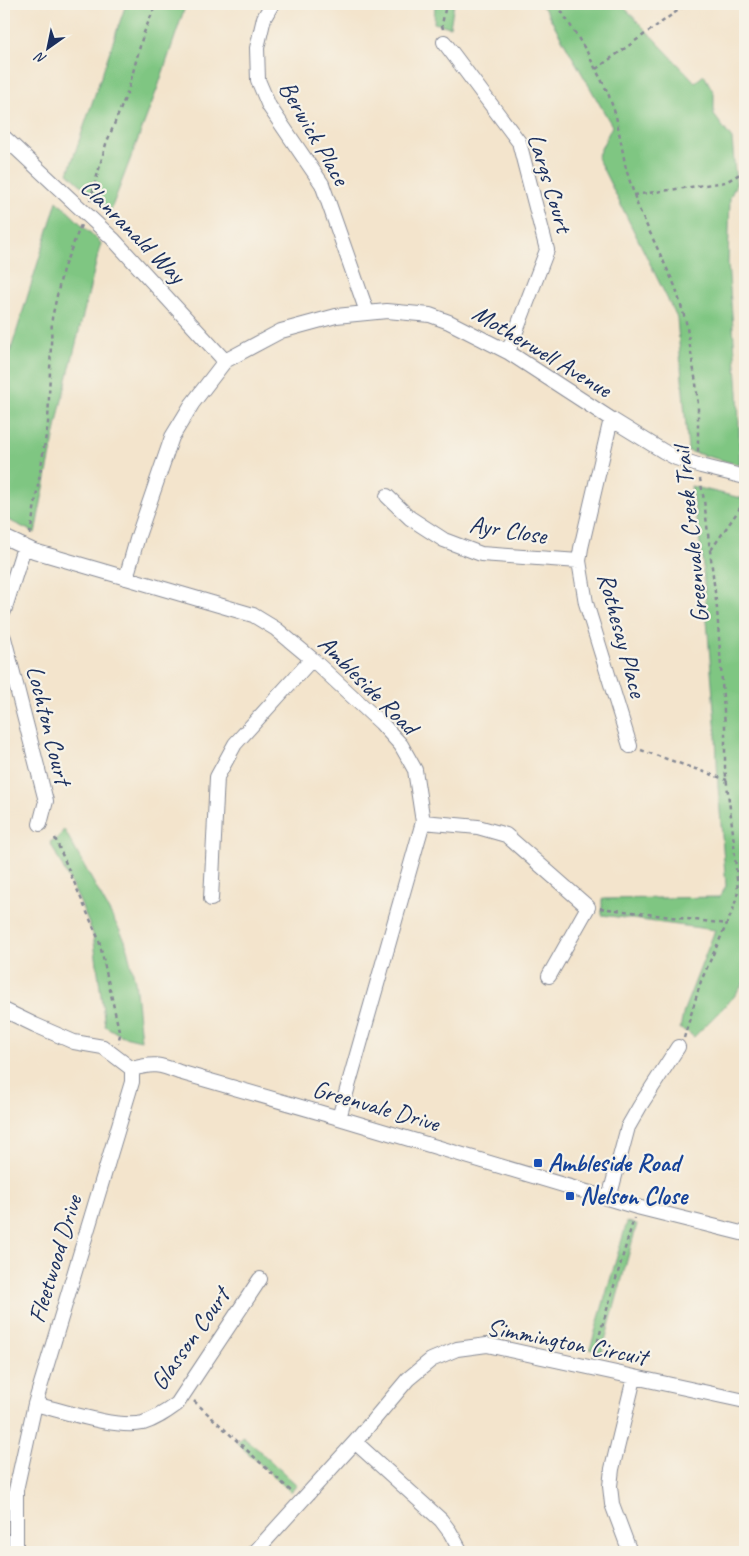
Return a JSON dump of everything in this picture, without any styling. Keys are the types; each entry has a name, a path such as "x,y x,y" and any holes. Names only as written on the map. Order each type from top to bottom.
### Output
{"street":[{"name":"Berwick Place","path":"272,4 264,18 256,48 258,80 268,106 322,184 367,312"},
{"name":"Largs Court","path":"444,42 520,142 547,250 508,352"},
{"name":"Clanranald Way","path":"4,137 113,239 225,361"},
{"name":"Motherwell Avenue","path":"126,578 138,536 172,437 192,404 225,361 280,331 336,316 387,310 430,316 450,322 508,352 611,419 676,458 745,477"},
{"name":"Rothesay Place","path":"611,419 579,561 586,603 630,746"},
{"name":"Ayr Close","path":"387,496 410,518 444,540 481,554 579,561"},
{"name":"Ambleside Road","path":"4,537 26,543 83,566 253,615 276,629 312,659 401,745 415,770 423,822 339,1118"},
{"path":"4,611 26,543"},
{"name":"Lochton Court","path":"4,638 7,666 46,801 40,824"},
{"path":"211,899 217,777 235,744 312,659"},
{"path":"423,822 478,827 506,835 588,907 549,976"},
{"path":"4,1010 74,1042 103,1047 132,1068"},
{"path":"609,1198 628,1127 678,1047"},
{"name":"Greenvale Drive","path":"132,1068 161,1065 179,1072 609,1198 745,1234"},
{"name":"Fleetwood Drive","path":"16,1552 16,1490 35,1404 132,1082 132,1068"},
{"name":"Glasson Court","path":"35,1404 118,1424 141,1423 159,1417 177,1404 260,1279"},
{"name":"Simmington Circuit","path":"255,1552 302,1498 355,1442 408,1379 431,1360 457,1349 487,1345 745,1401"},
{"path":"630,1552 612,1504 610,1486 612,1469 634,1378"},
{"path":"355,1442 441,1520 461,1552"}],"path":[{"path":"26,543 48,423 52,318 63,269 86,214 106,144 128,91 143,35 156,4"},
{"path":"444,42 442,25 446,4"},
{"name":"Greenvale Creek Trail","path":"557,4 587,52 608,93 616,116 626,169 638,207 675,286 686,322 696,382 698,405 697,464 704,500 717,609 725,726 725,768 738,892 733,910 701,981 691,1012 687,1033 678,1047"},
{"path":"596,70 687,4"},
{"path":"634,195 726,182 745,171"},
{"path":"710,551 745,501"},
{"path":"630,746 727,780"},
{"path":"55,838 100,940 120,1035 117,1044"},
{"path":"588,907 727,924"},
{"path":"589,1368 637,1206"},
{"path":"186,1389 196,1403 292,1492 302,1498"}],"green space":[{"path":"126,4 186,4 158,87 110,212 68,173"},
{"path":"435,4 454,4 450,27 434,23"},
{"path":"539,4 621,4 695,82 704,75 714,93 714,115 732,139 736,184 730,198 728,263 738,392 740,465 688,451 677,318 597,157 612,126 545,9"},
{"path":"57,201 101,243 60,408 35,533 4,518 4,381 9,356"},
{"path":"691,486 745,499 745,981 733,998 694,1037 680,1029 684,1010 715,930 602,915 602,899 720,897 726,886 702,556"},
{"path":"64,829 125,940 135,981 141,1040 120,1035 105,1026 93,934 80,902 50,842 59,837"},
{"path":"627,1222 637,1224 602,1352 590,1349"},
{"path":"243,1436 297,1485 291,1492 237,1443"}],"place":[{"name":"Ambleside Road","path":"538,1163"},
{"name":"Nelson Close","path":"570,1196"}]}
